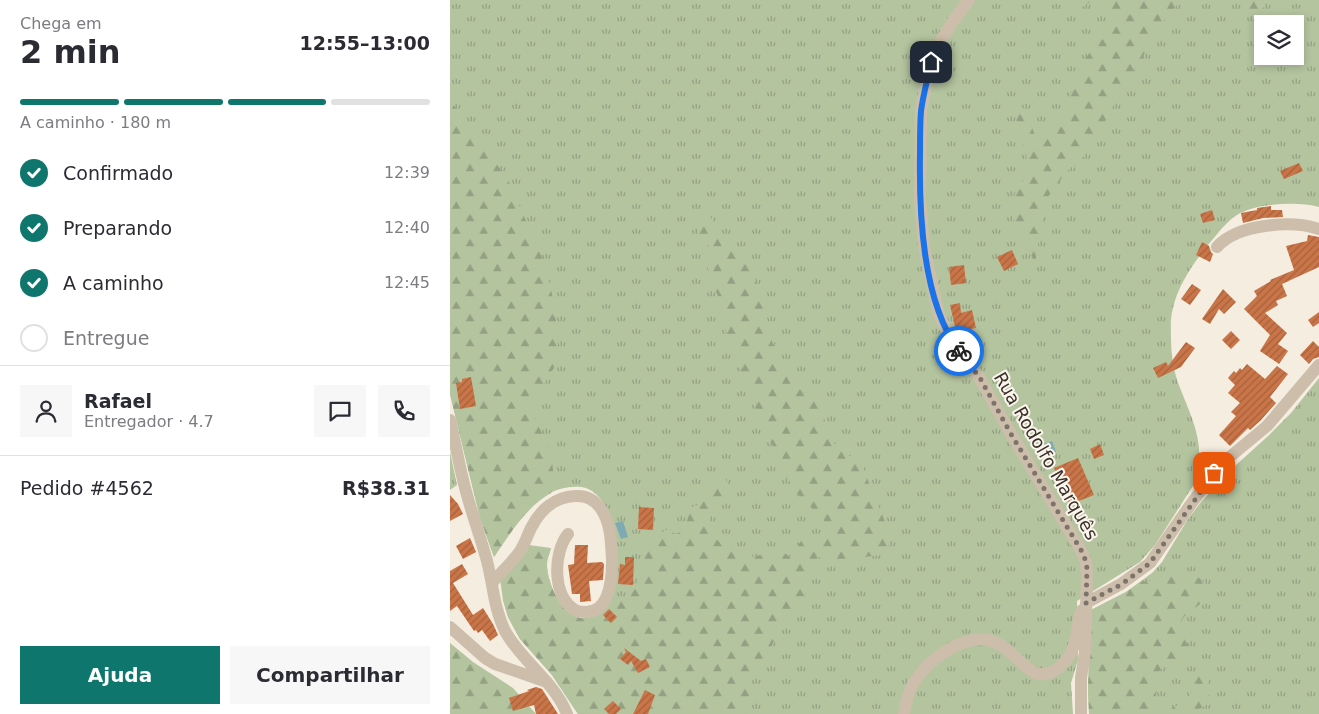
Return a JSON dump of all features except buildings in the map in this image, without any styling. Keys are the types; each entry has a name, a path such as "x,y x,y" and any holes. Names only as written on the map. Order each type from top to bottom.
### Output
{"street":[{"name":"Rua Rodolfo Marquês","path":"969,0 953,21 936,49 931,62 921,110 920,200 924,247 939,315 949,335 980,378 1011,434 1084,555 1087,568 1081,714"},
{"path":"1217,247 1227,237 1251,228 1299,225 1319,228"},
{"path":"904,714 908,694 921,672 942,654 968,641 983,638 1000,644 1034,673 1047,674 1057,669 1071,654 1080,615 1086,603 1122,584 1150,563 1220,465 1267,426 1319,364"},
{"path":"450,420 466,493 487,562 498,611 506,633 519,651 547,682 567,714"},
{"path":"492,583 521,550 536,520 545,508 560,499 585,496 598,504 603,511 607,520 612,547 612,565 607,597 603,605 597,610 581,612 574,609 563,594 556,568 562,541 568,534"},
{"path":"450,627 494,664 547,682"}],"green space":[{"path":"450,0 1319,0 1319,207 1300,204 1277,204 1254,208 1237,215 1224,226 1204,250 1180,288 1171,316 1172,355 1177,380 1192,419 1199,444 1197,471 1193,486 1155,545 1140,562 1077,601 1078,660 1071,683 1073,714 578,714 552,675 520,639 508,617 503,600 551,548 547,561 547,571 553,589 563,606 570,613 586,618 594,616 606,607 606,508 596,494 589,489 581,487 566,488 552,492 540,499 529,509 494,557 480,518 450,394"},
{"path":"1068,0 1094,0 1082,7 1075,6"},
{"path":"1099,0 1181,0 1152,35 1143,57 1121,90 1096,139 1084,156 1066,172 1045,201 1036,256 1036,269 1028,247 1013,218 1011,205 1025,177 1027,167 1025,148 1017,126 1017,112 1023,108 1029,112 1033,131 1040,141 1056,126 1067,111 1068,100 1083,62 1102,36 1107,25 1108,14 1104,3"},
{"path":"1238,0 1268,0 1262,10 1252,15 1243,10"},
{"path":"450,100 508,180 545,264 555,308 558,348 554,368 537,395 534,409 535,420 550,448 554,477 551,493 526,514 494,557 480,518 450,394"},
{"path":"705,214 714,220 729,245 751,267 763,299 773,345 800,389 805,393 817,396 832,440 839,448 856,460 864,470 888,531 888,549 884,555 850,560 816,558 810,569 803,604 780,628 767,656 752,681 747,714 578,714 552,675 520,639 508,617 503,600 500,579 529,545 551,548 547,561 550,582 554,592 566,610 574,616 583,618 594,616 610,601 621,601 635,586 645,563 643,551 647,537 668,529 675,534 681,532 690,510 706,496 709,484 717,476 725,477 726,495 711,516 710,524 713,533 722,545 729,545 749,556 759,556 776,550 793,558 796,556 797,548 802,541 823,540 824,518 804,502 780,468 774,448 755,407 738,361 738,354 742,347 731,346 718,296 708,270 711,247 697,235 699,217"},
{"path":"1319,378 1319,714 1089,714 1091,610 1126,592 1152,573 1162,562 1188,519 1201,502 1236,465 1291,413"},
{"path":"450,452 457,485 450,490"},
{"path":"1185,575 1201,579 1207,591 1203,602 1183,618 1181,623 1183,635 1193,655 1172,661 1159,671 1152,714 1089,714 1091,610 1141,582"},
{"path":"450,643 473,662 513,688 536,714 450,714"},
{"path":"1199,676 1209,678 1210,702 1193,711 1160,714 1178,705 1186,698"}],"water":[{"path":"1052,441 1056,452 1040,457 1036,447"},
{"path":"623,521 628,537 621,539 615,523"}],"way so far":[{"path":"959,351 980,378 1011,434 1084,555 1087,568 1086,603 1122,584 1150,563 1214,473"}],"route":[{"path":"931,62 921,110 921,225 939,315 959,351"}]}
